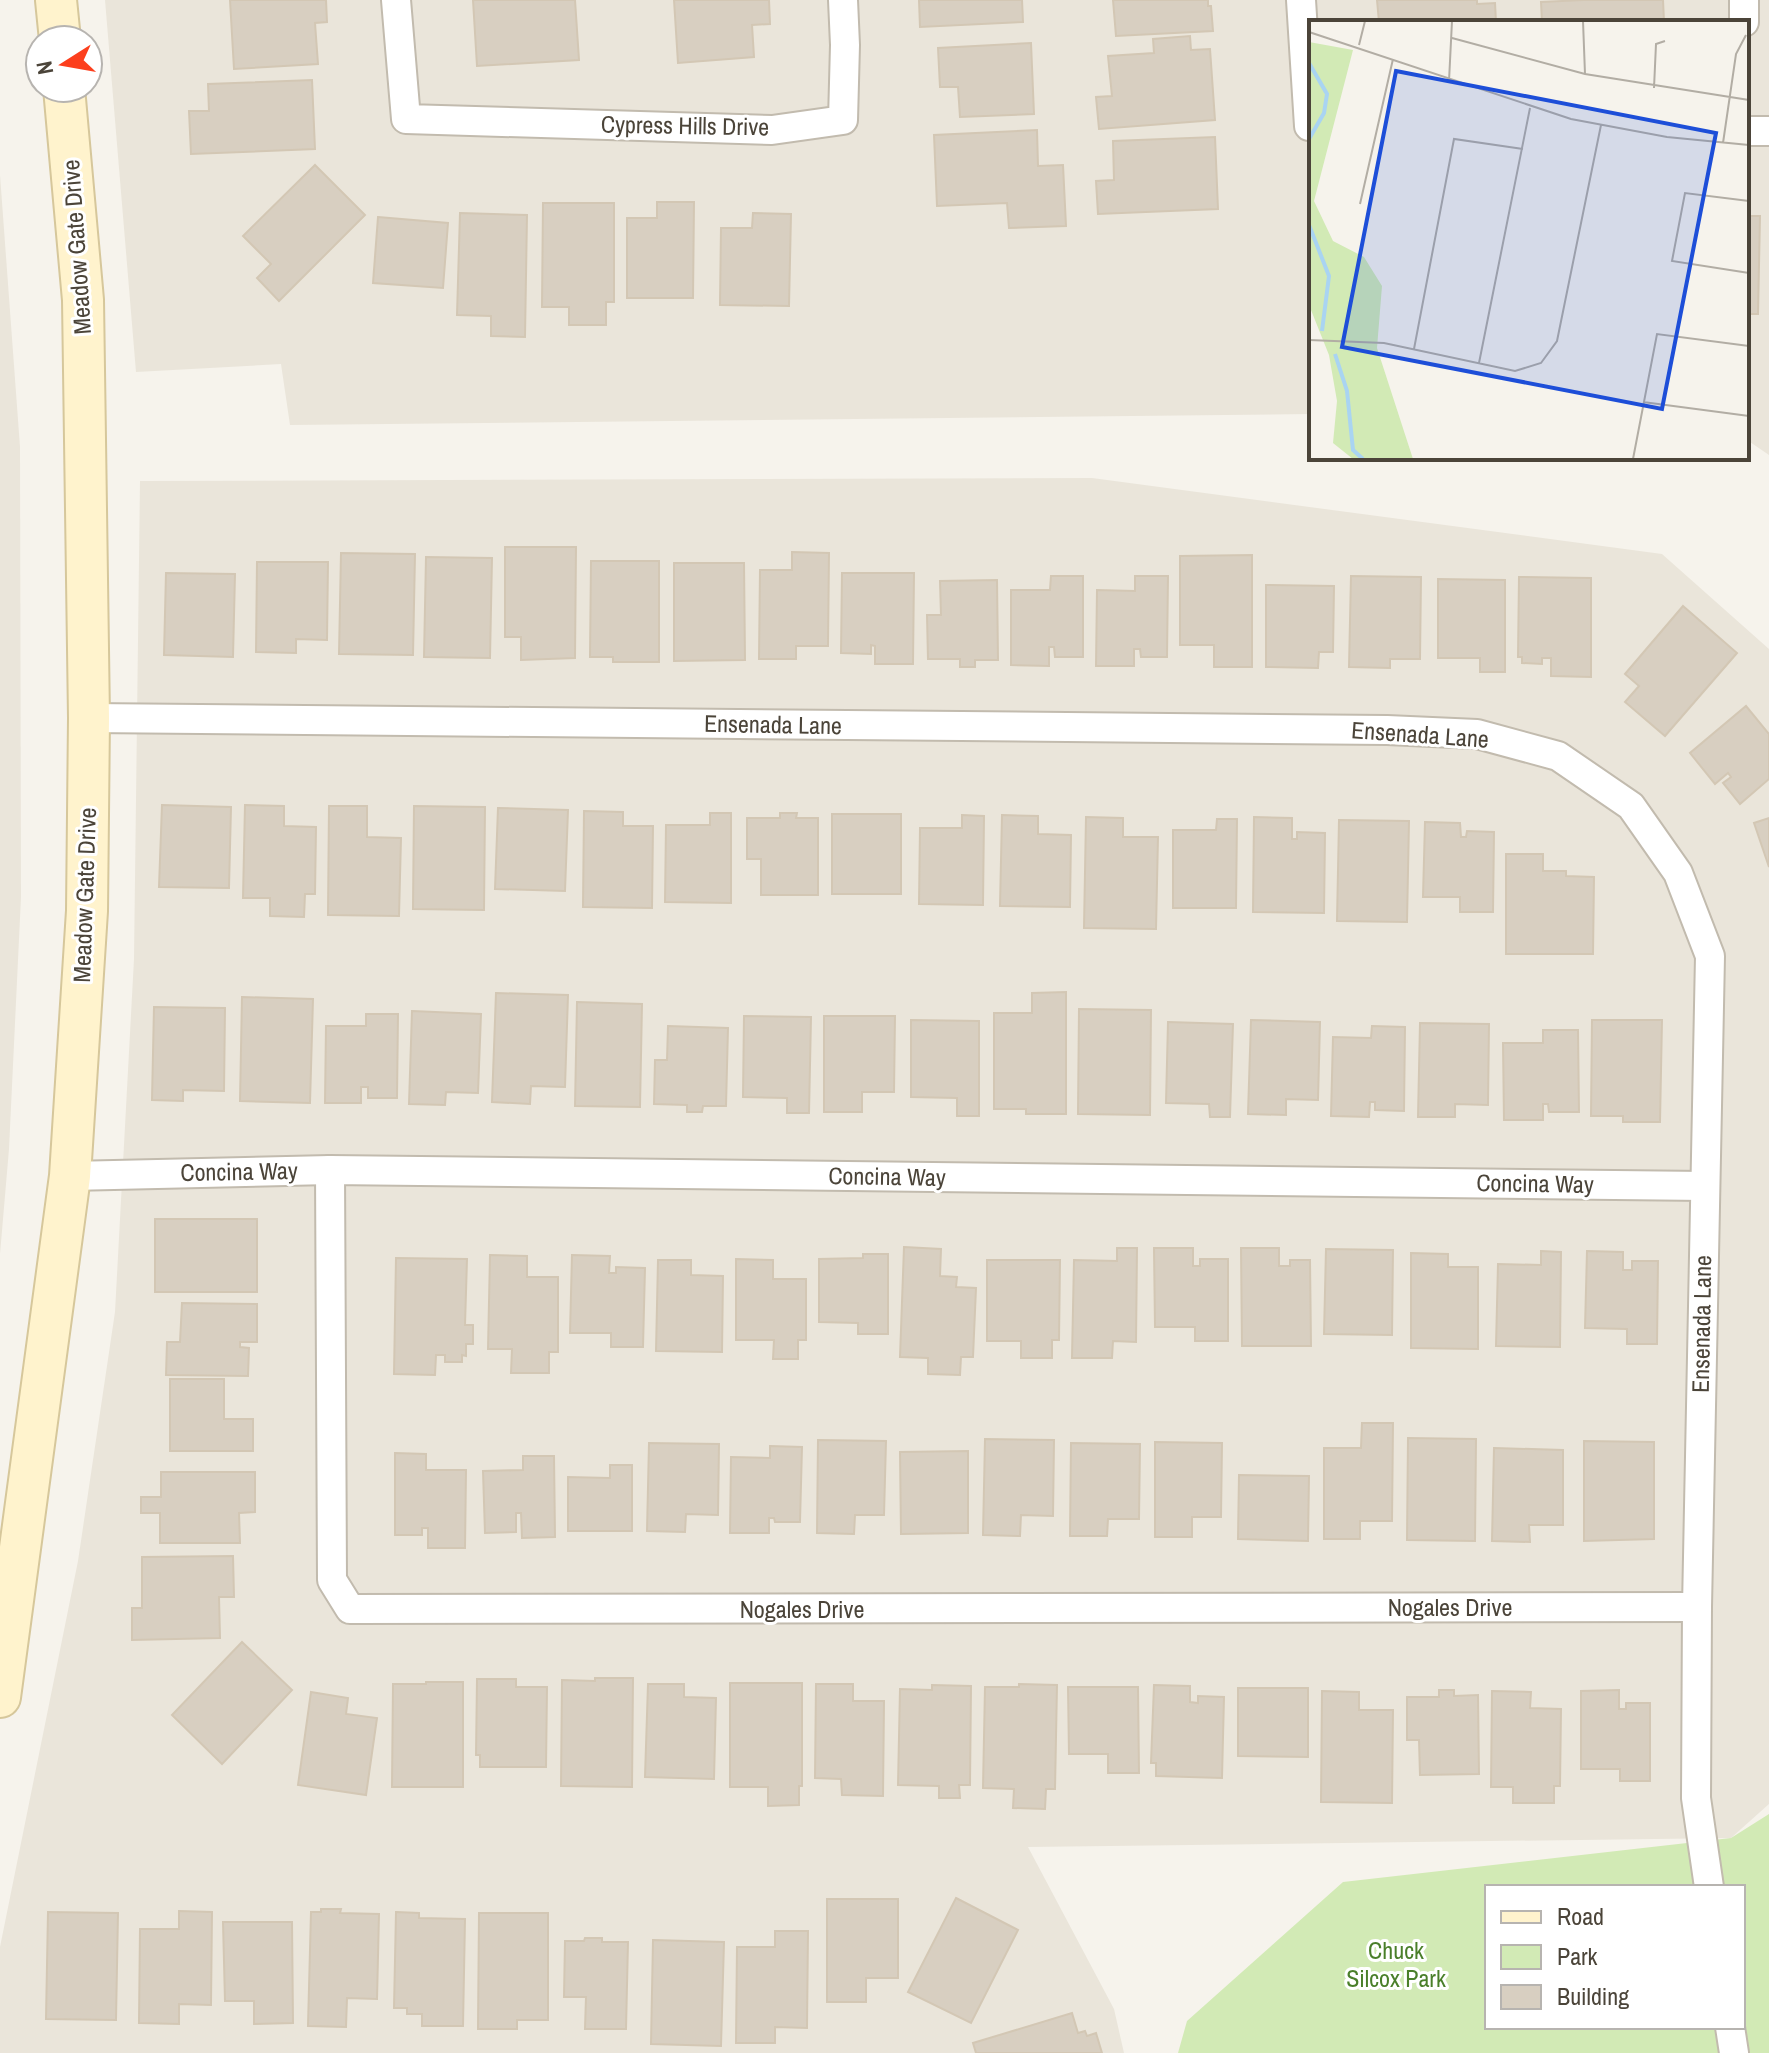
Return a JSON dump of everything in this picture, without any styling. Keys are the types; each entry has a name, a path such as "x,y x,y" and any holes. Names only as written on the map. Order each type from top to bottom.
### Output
{"street":[{"path":"56,0 58,24"},
{"name":"Cypress Hills Drive","path":"396,0 406,119 772,130 843,120 843,0"},
{"path":"1301,0 1309,126"},
{"name":"Meadow Gate Drive","path":"0,1697 70,1176 87,911 89,718 83,300 65,104"},
{"name":"Ensenada Lane","path":"89,718 1387,730 1477,734 1558,756 1631,806 1678,873 1710,956 1696,1798 1709,1885"},
{"name":"Concina Way","path":"70,1176 330,1170 1705,1186"},
{"name":"Nogales Drive","path":"330,1170 332,1580 350,1609 1697,1607"},
{"path":"1730,2029 1734,2053"}],"shaded area":[{"path":"105,0 1769,0 1769,455 1749,441 1749,20 1309,20 1309,414 290,425 281,364 136,372"},
{"path":"0,175 20,447 21,897 9,1149 0,1254"},
{"path":"1092,478 1662,554 1769,649 1769,1804 1731,1838 1028,1847 1114,2009 1124,2053 0,2053 0,1947 78,1561 115,1312 134,959 140,481"}],"green space":[{"name":"Chuck Silcox Park","path":"1769,1814 1769,2053 1178,2053 1187,2021 1343,1882 1731,1838"}],"building":[{"path":"230,0 326,0 327,22 315,23 318,64 234,69"},
{"path":"473,0 575,0 579,60 477,66"},
{"path":"674,0 769,0 770,24 752,25 754,57 678,63"},
{"path":"919,0 1022,0 1023,22 920,27"},
{"path":"1113,0 1208,0 1213,31 1116,36"},
{"path":"1377,0 1477,0 1477,4 1495,3 1496,20 1379,20"},
{"path":"1663,0 1664,20 1542,20 1541,2"},
{"path":"1190,36 1191,50 1210,49 1215,120 1099,129 1096,97 1112,96 1108,56 1154,53 1153,39"},
{"path":"1031,43 1034,114 960,117 958,87 940,87 938,48"},
{"path":"312,80 315,149 191,154 189,111 209,111 208,84"},
{"path":"1037,130 1038,166 1063,165 1066,226 1009,228 1007,203 937,206 934,135"},
{"path":"1215,137 1218,209 1098,214 1096,181 1114,180 1113,141"},
{"path":"315,165 365,215 279,301 257,278 271,264 243,236"},
{"path":"657,202 694,202 693,298 627,298 627,218 657,218"},
{"path":"543,203 614,203 614,302 606,302 606,325 569,325 569,307 542,307"},
{"path":"460,213 527,215 525,337 491,336 491,316 457,315"},
{"path":"753,213 791,214 789,306 720,305 721,228 752,228"},
{"path":"1749,216 1760,216 1758,314 1749,314"},
{"path":"378,217 448,223 443,288 373,283"},
{"path":"505,547 576,547 575,658 521,660 521,637 505,637"},
{"path":"792,552 829,553 828,646 796,646 796,659 759,659 760,570 792,570"},
{"path":"341,553 415,554 413,655 339,654"},
{"path":"1252,555 1252,667 1214,667 1214,645 1180,645 1180,556"},
{"path":"426,557 492,558 490,658 424,657"},
{"path":"591,561 659,561 659,662 613,662 613,657 590,657"},
{"path":"257,562 328,562 327,640 296,639 296,653 256,652"},
{"path":"674,563 744,563 745,660 674,661"},
{"path":"166,573 235,574 233,657 164,655"},
{"path":"842,573 914,573 913,664 875,664 875,646 871,645 871,654 841,653"},
{"path":"1051,576 1083,576 1083,657 1055,657 1054,647 1049,647 1049,666 1011,665 1011,590 1050,590"},
{"path":"1135,576 1168,576 1167,657 1141,657 1140,649 1134,649 1134,666 1096,666 1097,590 1135,591"},
{"path":"1351,576 1421,577 1420,659 1390,659 1390,668 1349,667"},
{"path":"1519,577 1591,578 1591,677 1551,676 1551,658 1542,658 1542,664 1522,663 1522,657 1518,657"},
{"path":"1438,579 1505,580 1505,672 1480,672 1480,658 1438,658"},
{"path":"997,580 998,660 975,660 975,667 960,667 960,659 928,659 927,615 941,615 940,581"},
{"path":"1266,585 1334,586 1333,652 1319,652 1318,668 1266,667"},
{"path":"1683,606 1737,653 1665,736 1625,702 1639,686 1625,674"},
{"path":"1746,706 1769,734 1769,779 1740,804 1723,783 1731,777 1728,773 1715,784 1690,753"},
{"path":"162,805 231,807 229,888 159,887"},
{"path":"245,805 284,806 284,826 316,827 315,894 305,894 304,917 270,916 270,898 243,898"},
{"path":"329,806 367,806 367,837 401,838 399,916 328,915"},
{"path":"414,806 485,807 484,910 413,909"},
{"path":"498,808 568,810 565,891 495,889"},
{"path":"584,811 623,812 623,826 653,826 652,908 583,907"},
{"path":"710,813 731,813 731,903 665,902 666,825 710,825"},
{"path":"780,813 797,813 796,818 818,818 818,895 761,895 761,859 747,859 747,818 780,818"},
{"path":"832,814 901,814 901,894 832,894"},
{"path":"962,815 984,816 983,905 919,904 920,828 962,828"},
{"path":"1002,815 1038,816 1038,834 1071,835 1070,907 1000,906"},
{"path":"1086,817 1123,818 1123,837 1158,837 1156,929 1084,928"},
{"path":"1254,817 1292,818 1292,839 1297,839 1297,832 1325,833 1324,913 1253,912"},
{"path":"1769,818 1769,867 1754,823"},
{"path":"1217,819 1237,819 1236,908 1173,908 1173,830 1216,830"},
{"path":"1339,820 1409,821 1407,922 1337,921"},
{"path":"1425,822 1460,823 1461,837 1466,837 1467,831 1494,832 1493,912 1460,912 1460,897 1423,897"},
{"path":"1506,854 1543,854 1543,871 1566,871 1566,876 1594,877 1593,954 1506,954"},
{"path":"1066,992 1066,1114 1026,1114 1026,1109 994,1109 994,1013 1032,1013 1032,993"},
{"path":"496,993 568,995 565,1087 531,1086 530,1104 492,1102"},
{"path":"242,997 313,999 310,1103 240,1101"},
{"path":"577,1002 642,1004 640,1107 575,1106"},
{"path":"154,1007 225,1008 224,1091 183,1090 183,1101 152,1100"},
{"path":"1079,1009 1151,1010 1150,1115 1078,1114"},
{"path":"412,1011 481,1014 478,1093 446,1092 445,1105 409,1104"},
{"path":"366,1014 398,1014 397,1098 368,1098 368,1087 361,1087 361,1103 325,1103 326,1026 366,1026"},
{"path":"744,1016 811,1017 809,1113 787,1113 787,1098 743,1097"},
{"path":"824,1016 895,1016 894,1092 862,1092 862,1112 824,1112"},
{"path":"911,1020 979,1021 979,1116 957,1116 957,1098 911,1097"},
{"path":"1251,1020 1320,1022 1318,1100 1286,1099 1286,1115 1248,1114"},
{"path":"1592,1020 1662,1020 1660,1122 1623,1122 1623,1116 1591,1116"},
{"path":"1168,1022 1233,1024 1230,1117 1210,1117 1209,1104 1166,1103"},
{"path":"1420,1023 1489,1024 1488,1105 1455,1104 1455,1117 1418,1117"},
{"path":"668,1026 728,1028 726,1106 703,1106 702,1112 687,1112 687,1105 654,1104 655,1060 667,1060"},
{"path":"1372,1026 1405,1027 1404,1111 1375,1110 1375,1102 1370,1102 1369,1117 1331,1116 1333,1037 1371,1038"},
{"path":"1543,1030 1578,1030 1579,1112 1549,1112 1548,1104 1543,1104 1543,1120 1504,1120 1503,1043 1543,1043"},
{"path":"155,1219 257,1219 257,1292 155,1292"},
{"path":"904,1247 941,1249 940,1276 957,1277 956,1287 976,1288 973,1357 961,1357 960,1375 928,1374 928,1358 900,1357"},
{"path":"1117,1248 1137,1248 1136,1342 1113,1341 1112,1358 1072,1358 1074,1260 1117,1261"},
{"path":"1154,1248 1193,1248 1193,1266 1200,1266 1200,1259 1228,1259 1228,1341 1195,1341 1195,1327 1155,1327"},
{"path":"1241,1248 1279,1248 1279,1266 1290,1266 1290,1260 1310,1260 1311,1346 1242,1346"},
{"path":"1326,1249 1393,1250 1392,1335 1324,1334"},
{"path":"1541,1251 1561,1252 1560,1347 1496,1346 1498,1264 1541,1265"},
{"path":"1587,1251 1623,1252 1623,1270 1632,1270 1632,1261 1658,1261 1657,1344 1627,1344 1627,1329 1585,1328"},
{"path":"1411,1253 1448,1254 1448,1267 1478,1267 1478,1349 1411,1348"},
{"path":"863,1254 888,1254 888,1334 858,1334 858,1323 819,1322 819,1259 863,1258"},
{"path":"490,1255 527,1256 527,1277 558,1277 558,1352 549,1352 549,1373 511,1373 512,1349 488,1349"},
{"path":"572,1255 610,1256 609,1273 616,1273 616,1267 645,1268 643,1347 611,1347 611,1333 570,1333"},
{"path":"396,1258 467,1259 465,1325 473,1325 473,1344 466,1344 466,1356 462,1355 462,1362 445,1362 445,1355 436,1355 435,1375 394,1374"},
{"path":"736,1259 773,1260 773,1279 806,1279 806,1340 798,1340 798,1359 773,1359 774,1340 736,1340"},
{"path":"658,1260 691,1260 691,1275 723,1276 722,1352 656,1351"},
{"path":"987,1260 1060,1260 1059,1340 1052,1340 1052,1358 1021,1358 1021,1341 987,1341"},
{"path":"182,1303 257,1304 257,1342 240,1342 240,1347 249,1348 248,1376 166,1375 167,1342 180,1342"},
{"path":"170,1379 224,1379 224,1419 253,1419 253,1451 170,1451"},
{"path":"1362,1423 1393,1423 1392,1521 1360,1521 1360,1539 1324,1539 1324,1448 1361,1448"},
{"path":"1408,1438 1476,1439 1475,1541 1407,1540"},
{"path":"985,1439 1054,1440 1053,1516 1021,1515 1020,1536 983,1535"},
{"path":"818,1440 886,1441 884,1515 855,1515 854,1534 817,1533"},
{"path":"1584,1441 1654,1442 1654,1539 1584,1541"},
{"path":"1155,1442 1222,1443 1221,1517 1192,1517 1192,1537 1155,1537"},
{"path":"649,1443 719,1444 718,1515 686,1514 685,1532 647,1531"},
{"path":"1071,1443 1140,1444 1139,1519 1108,1519 1107,1536 1070,1536"},
{"path":"770,1446 802,1447 800,1522 775,1522 774,1518 769,1518 769,1533 730,1533 731,1457 770,1458"},
{"path":"1494,1448 1563,1450 1563,1525 1529,1525 1530,1542 1492,1541"},
{"path":"968,1451 968,1533 901,1534 900,1452"},
{"path":"395,1453 426,1454 426,1470 466,1470 465,1548 428,1548 428,1528 422,1528 422,1535 395,1535"},
{"path":"523,1456 554,1456 555,1537 522,1538 521,1513 516,1513 516,1532 485,1533 483,1471 523,1470"},
{"path":"610,1465 632,1465 632,1531 568,1531 568,1477 610,1478"},
{"path":"161,1472 255,1472 255,1512 239,1513 240,1543 160,1543 160,1513 141,1513 141,1497 161,1497"},
{"path":"1239,1475 1309,1476 1308,1541 1238,1539"},
{"path":"233,1556 234,1597 219,1597 220,1638 132,1640 132,1608 142,1608 142,1557"},
{"path":"242,1642 292,1690 222,1764 172,1715"},
{"path":"595,1678 633,1678 632,1787 561,1786 562,1680 595,1681"},
{"path":"477,1679 516,1679 516,1687 547,1687 546,1767 480,1767 480,1755 476,1755"},
{"path":"463,1682 463,1787 392,1787 393,1684"},
{"path":"730,1683 802,1683 802,1786 799,1786 799,1805 768,1806 768,1787 730,1787"},
{"path":"648,1684 684,1684 684,1697 716,1698 714,1779 645,1777"},
{"path":"816,1684 853,1684 853,1701 884,1701 883,1796 842,1795 841,1779 815,1778"},
{"path":"1019,1684 1057,1685 1055,1789 1046,1789 1045,1809 1013,1808 1014,1789 983,1788 985,1687 1019,1687"},
{"path":"932,1685 971,1686 970,1785 959,1785 960,1798 939,1798 939,1786 898,1785 900,1689 932,1690"},
{"path":"1154,1685 1190,1686 1190,1702 1198,1703 1198,1696 1224,1697 1222,1778 1156,1776 1156,1763 1151,1763"},
{"path":"1068,1687 1138,1687 1139,1773 1108,1773 1108,1754 1069,1754"},
{"path":"1238,1688 1308,1688 1308,1757 1238,1756"},
{"path":"1439,1690 1454,1690 1454,1696 1478,1695 1479,1774 1420,1775 1419,1740 1407,1740 1407,1697 1439,1697"},
{"path":"1619,1690 1619,1709 1626,1709 1626,1703 1650,1703 1650,1781 1620,1781 1620,1769 1581,1769 1581,1691"},
{"path":"1322,1691 1359,1692 1359,1710 1393,1710 1392,1803 1321,1802"},
{"path":"1492,1691 1531,1692 1530,1708 1561,1709 1560,1786 1554,1786 1554,1803 1513,1803 1513,1787 1491,1787"},
{"path":"311,1692 348,1698 346,1714 377,1718 366,1795 298,1785"},
{"path":"956,1898 1018,1930 971,2023 908,1992"},
{"path":"827,1899 898,1899 898,1978 866,1978 866,2002 827,2002"},
{"path":"321,1909 379,1914 377,1999 347,1998 346,2027 308,2026 311,1912 321,1912"},
{"path":"179,1911 212,1912 211,2005 179,2004 179,2024 139,2023 140,1929 179,1929"},
{"path":"48,1912 118,1913 116,2020 46,2019"},
{"path":"396,1912 419,1913 419,1918 465,1919 463,2026 422,2026 422,2014 407,2014 407,2008 394,2008"},
{"path":"479,1913 548,1913 548,2020 517,2020 517,2029 478,2029"},
{"path":"223,1922 292,1922 293,2023 254,2024 254,2001 225,2001"},
{"path":"775,1931 808,1931 807,2028 775,2027 775,2043 736,2043 737,1947 775,1947"},
{"path":"585,1938 602,1938 602,1942 628,1942 626,2029 585,2029 586,1997 564,1997 565,1941 584,1941"},
{"path":"653,1940 724,1942 721,2046 651,2044"},
{"path":"1072,2013 1078,2033 1085,2031 1087,2036 1096,2033 1102,2053 976,2053 973,2043"}]}
